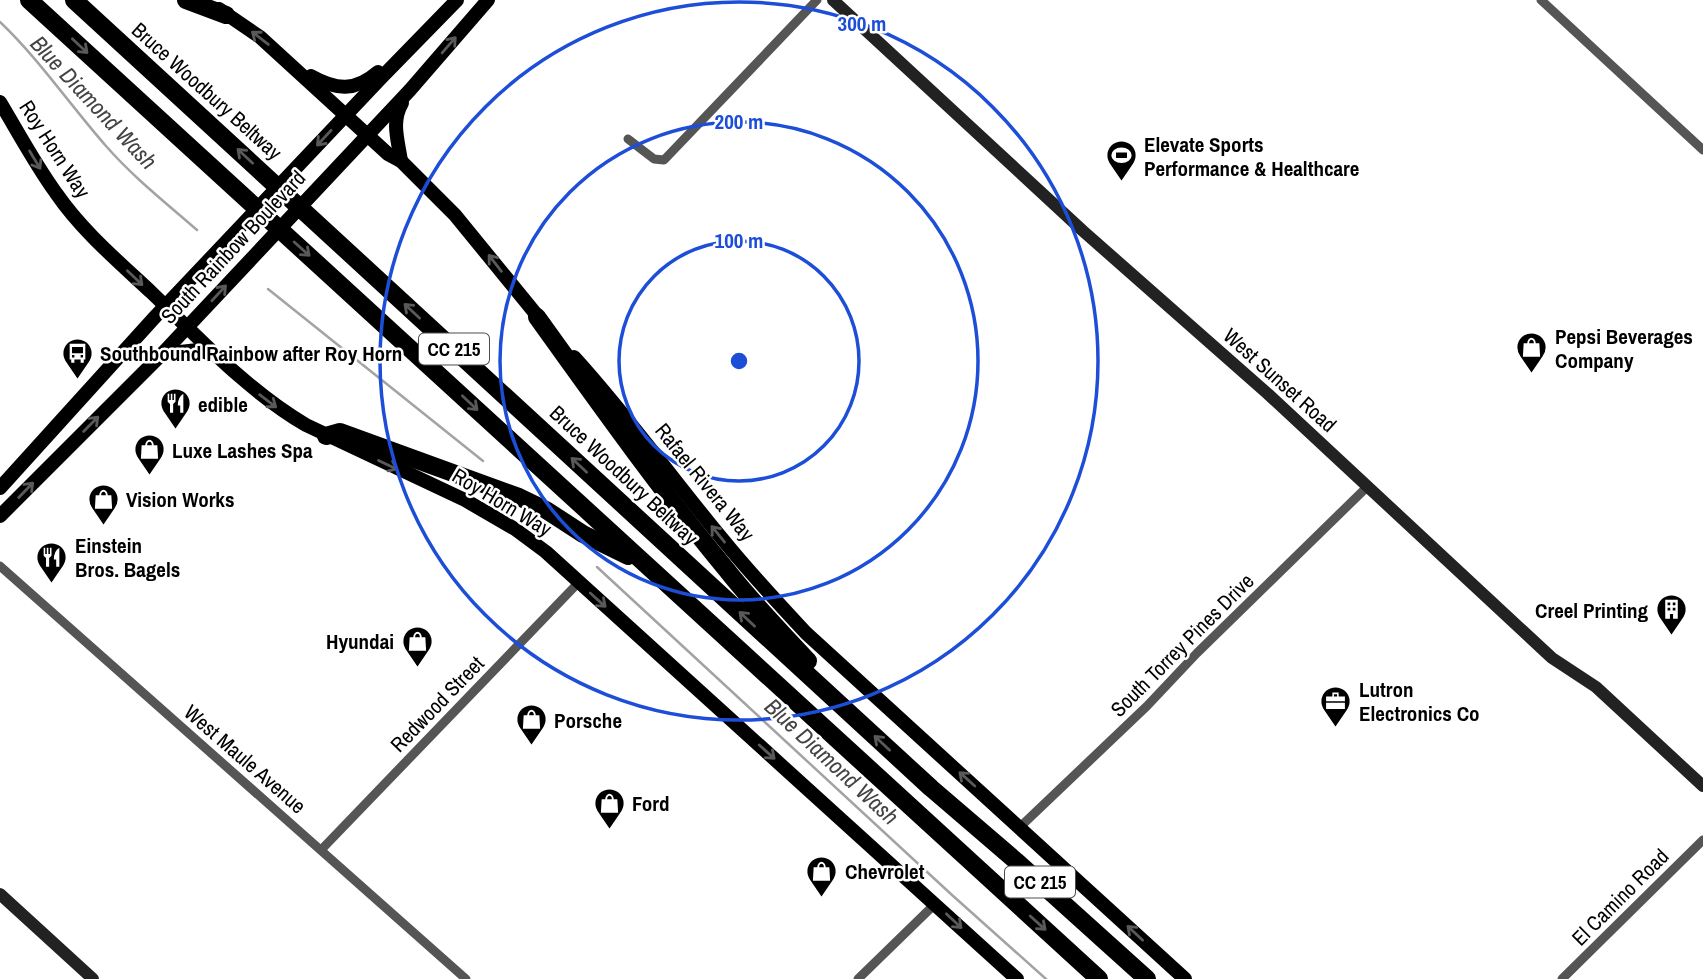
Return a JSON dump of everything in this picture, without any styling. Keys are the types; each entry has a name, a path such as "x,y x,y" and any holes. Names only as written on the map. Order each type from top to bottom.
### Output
{"highway":[{"name":"CC 215","path":"29,0 1099,979"},
{"name":"Bruce Woodbury Beltway","path":"74,0 931,788 1147,979"},
{"path":"186,0 226,15"},
{"path":"537,317 706,545 752,601 817,671 833,698"},
{"path":"326,436 340,432 519,497 546,510 583,534 644,563"}],"main road":[{"name":"Rafael Rivera Way","path":"207,0 260,37 388,154 401,161 455,215 537,317 604,390 723,540 790,616 1185,979"},
{"name":"South Rainbow Boulevard","path":"0,516 162,354 410,90 488,0"},
{"name":"West Sunset Road","path":"833,0 1093,240 1268,394 1552,658 1596,687 1703,786"},
{"name":"South Rainbow Boulevard","path":"0,488 165,306 452,5"},
{"path":"291,65 336,86 345,87 364,82 383,68 419,31 452,5"},
{"path":"401,161 396,134 397,114 410,90"},
{"name":"Roy Horn Way","path":"0,102 64,204 97,242 269,401 326,436 465,500 515,529 546,552 1017,979"},
{"path":"162,354 198,350 218,356"},
{"path":"0,894 93,979"}],"street":[{"path":"628,139 654,159 664,160 817,0"},
{"path":"1541,0 1703,150"},
{"name":"South Torrey Pines Drive","path":"1020,827 1147,706 1197,653 1368,486"},
{"name":"West Maule Avenue","path":"0,566 467,979"},
{"name":"Redwood Street","path":"321,850 579,582"},
{"name":"El Camino Road","path":"1562,979 1703,840"},
{"path":"858,979 935,904"}],"waterway":[{"name":"Blue Diamond Wash","path":"0,22 28,51 116,157 197,230"},
{"name":"Blue Diamond Wash","path":"268,289 483,461"},
{"name":"Blue Diamond Wash","path":"597,567 1046,979"}],"place":[{"name":"Elevate Sports Performance & Healthcare","path":"1121,183"},
{"name":"Pepsi Beverages Company","path":"1532,375"},
{"name":"Southbound Rainbow after Roy Horn","path":"77,380"},
{"name":"edible","path":"175,431"},
{"name":"Luxe Lashes Spa","path":"149,477"},
{"name":"Vision Works","path":"103,526"},
{"name":"Einstein Bros. Bagels","path":"52,584"},
{"name":"Creel Printing","path":"1671,637"},
{"name":"Hyundai","path":"417,668"},
{"name":"Lutron Electronics Co","path":"1336,728"},
{"name":"Porsche","path":"531,747"},
{"name":"Ford","path":"609,830"},
{"name":"Chevrolet","path":"822,898"}]}
